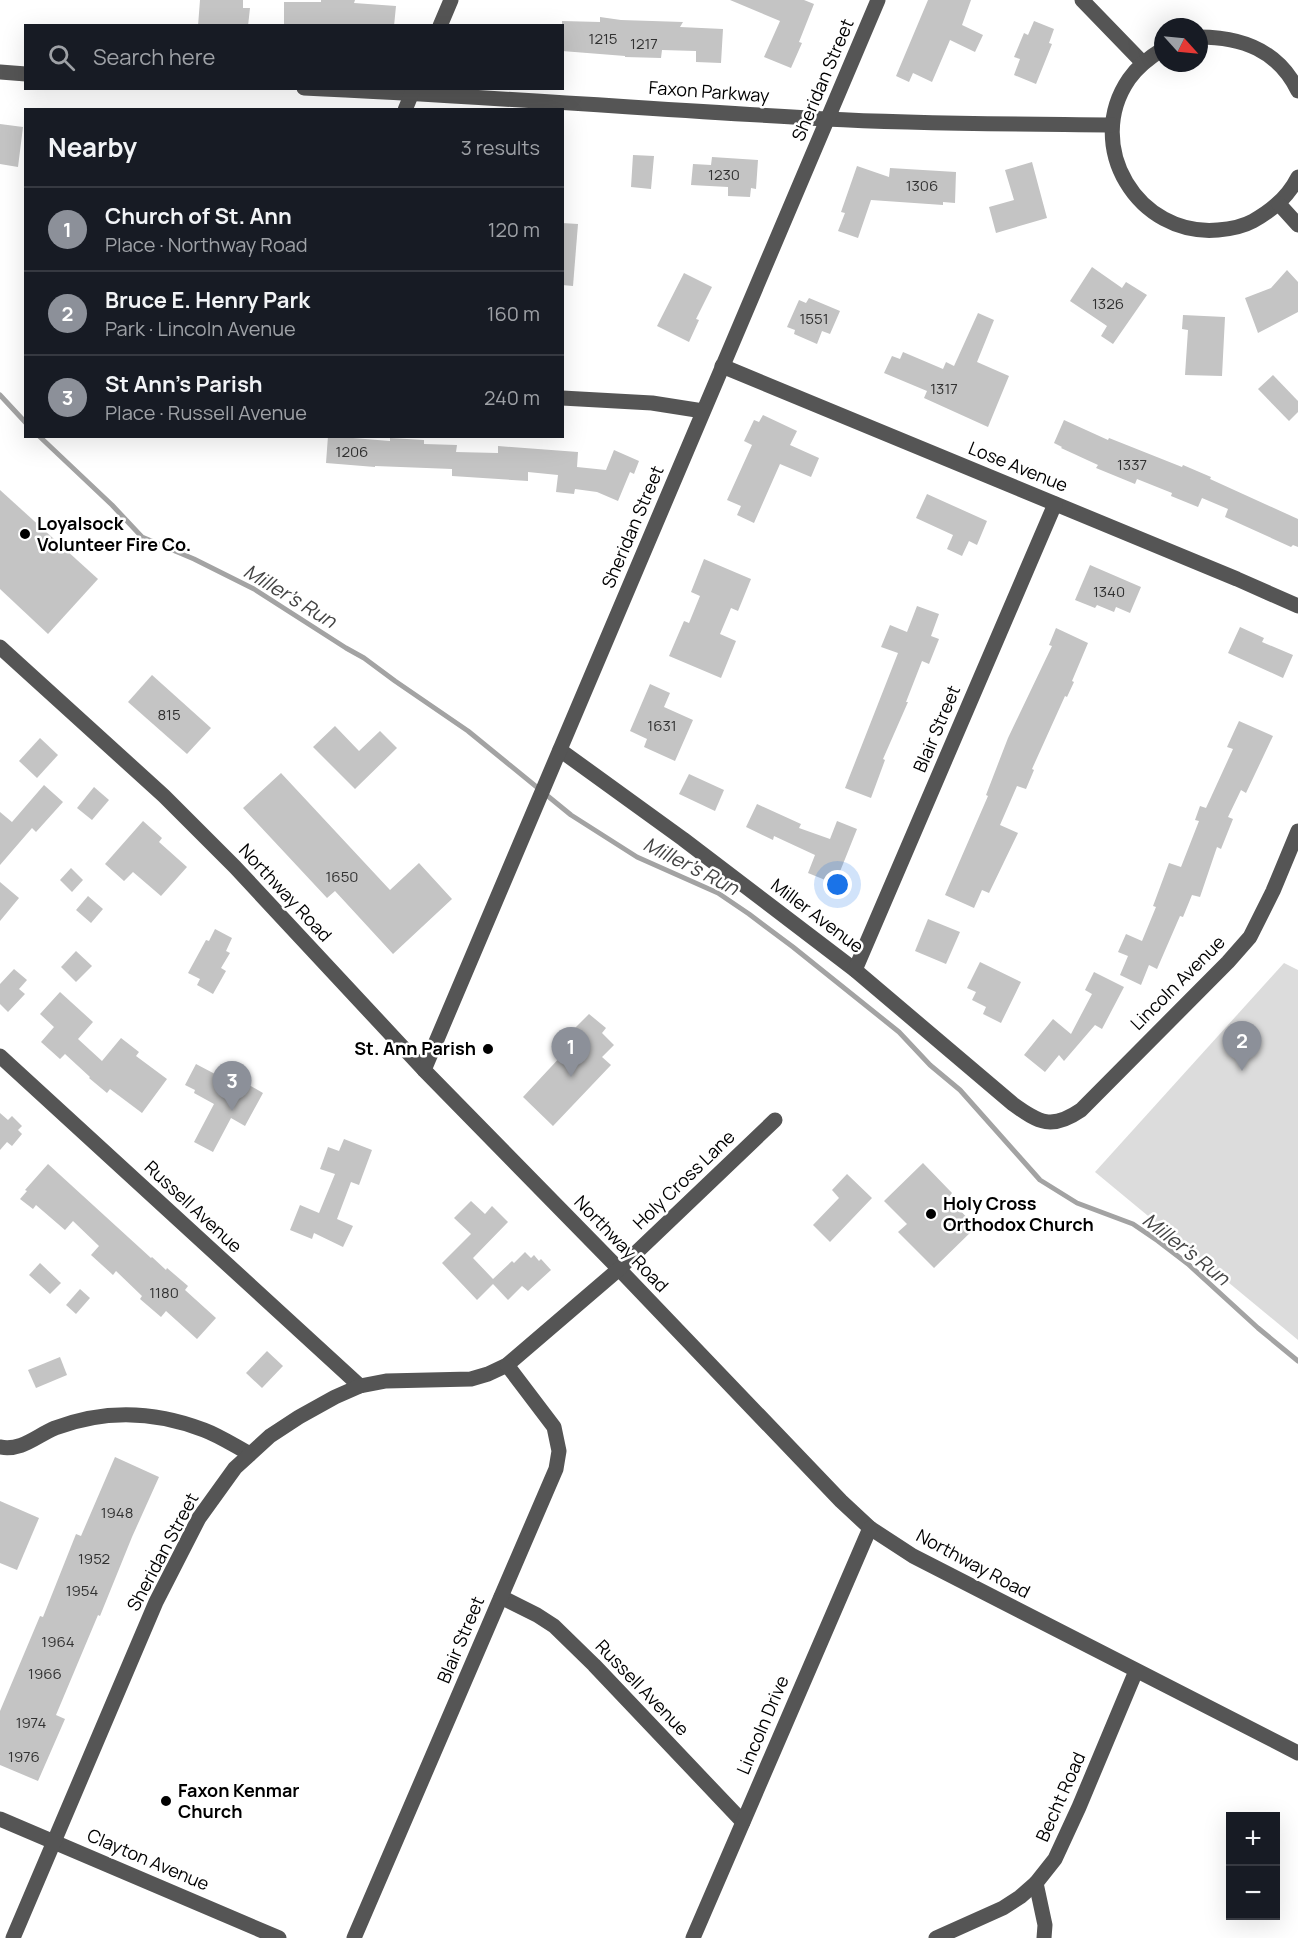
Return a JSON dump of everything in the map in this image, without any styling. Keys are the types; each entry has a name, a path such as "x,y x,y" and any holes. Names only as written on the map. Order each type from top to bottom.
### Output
{"street":[{"path":"441,24 451,0"},
{"name":"Sheridan Street","path":"424,1070 878,0"},
{"path":"1082,0 1143,63"},
{"path":"1208,37 1238,40 1259,50 1278,63 1298,91"},
{"path":"1154,55 1143,63 1129,79 1119,98 1112,126 1117,164 1137,198 1155,214 1168,222 1191,229 1207,231 1230,229 1245,225 1266,214 1279,204 1298,177"},
{"path":"0,72 24,74"},
{"name":"Faxon Parkway","path":"377,90 828,119 1112,126"},
{"path":"406,108 413,91"},
{"path":"1279,204 1298,225"},
{"name":"Lose Avenue","path":"722,366 1298,606"},
{"path":"564,398 652,403 703,411"},
{"name":"Blair Street","path":"855,970 1055,504"},
{"name":"Northway Road","path":"2,651 164,796 235,867 424,1070 841,1501 870,1528 913,1556 1298,1753"},
{"name":"Miller Avenue","path":"560,750 683,839 855,970 1013,1104 1032,1118 1044,1122"},
{"name":"Lincoln Avenue","path":"1044,1122 1068,1119 1081,1110 1250,937 1273,891 1298,831"},
{"name":"Russell Avenue","path":"0,1056 360,1386"},
{"name":"Holy Cross Lane","path":"619,1269 775,1120"},
{"name":"Sheridan Street","path":"13,1938 162,1591 199,1518 235,1468 270,1436 335,1397 360,1386 386,1380 471,1379 507,1365 619,1269"},
{"name":"Blair Street","path":"354,1938 556,1469 559,1451 554,1427 507,1365"},
{"path":"0,1447 17,1448 54,1429 78,1420 108,1414 134,1414 180,1421 206,1431 250,1454"},
{"name":"Lincoln Drive","path":"693,1938 870,1528"},
{"name":"Russell Avenue","path":"501,1597 554,1626 743,1822"},
{"name":"Becht Road","path":"936,1938 1003,1908 1020,1897 1046,1872 1079,1807 1136,1671"},
{"name":"Clayton Avenue","path":"0,1819 279,1938"},
{"path":"1036,1883 1045,1925 1044,1938"}],"shaded area":[{"path":"1284,963 1298,970 1298,1340 1095,1172"}],"building":[{"path":"200,0 243,0 243,8 250,8 248,24 198,24"},
{"path":"321,0 355,0 354,3 396,6 394,24 284,24 284,2 321,2"},
{"path":"730,0 804,0 814,4 799,42 802,43 791,68 764,57 780,21"},
{"path":"928,0 971,0 962,25 983,35 975,52 950,40 932,82 913,73 909,82 896,76"},
{"path":"600,17 683,22 680,27 723,29 721,63 696,62 696,51 662,50 661,58 564,51 562,21 600,22"},
{"path":"1034,21 1054,29 1049,43 1052,44 1036,84 1014,75 1020,59 1014,57 1024,33 1028,35"},
{"path":"0,124 23,127 18,167 0,164"},
{"path":"633,155 654,156 651,189 631,187"},
{"path":"712,157 758,160 756,189 751,188 750,197 728,196 728,187 691,185 693,164 711,165"},
{"path":"1032,162 1047,218 996,233 989,207 1014,200 1005,170"},
{"path":"857,166 889,177 890,168 956,172 955,203 943,202 943,205 871,200 858,238 838,231 845,213 841,212"},
{"path":"564,223 578,224 573,286 564,285"},
{"path":"1092,267 1122,288 1126,282 1147,295 1113,344 1101,336 1107,326 1070,301"},
{"path":"1287,270 1298,282 1298,312 1258,333 1245,298 1271,288"},
{"path":"684,273 712,287 696,319 699,320 689,342 657,326"},
{"path":"809,298 840,311 830,334 822,331 817,344 794,334 795,330 787,327 799,300 806,303"},
{"path":"978,313 994,320 977,362 1009,376 988,427 924,398 927,391 884,373 892,356 900,359 903,352 943,369 946,362 954,366"},
{"path":"1183,315 1225,317 1222,376 1185,375 1188,330 1182,329"},
{"path":"1273,375 1298,401 1298,412 1289,421 1258,389"},
{"path":"763,415 797,431 790,445 819,458 811,477 780,464 754,523 737,515 741,506 727,500 752,445 744,441 754,420 759,422"},
{"path":"1064,420 1108,440 1109,438 1182,467 1183,465 1298,519 1298,547 1293,545 1291,547 1225,517 1228,509 1202,498 1198,507 1171,496 1172,493 1137,479 1135,484 1096,468 1098,465 1054,443"},
{"path":"328,438 424,440 424,444 457,445 456,452 498,453 498,446 578,452 577,467 606,470 614,450 639,461 634,474 630,472 618,501 597,492 575,489 574,494 556,492 558,475 528,472 528,481 452,476 452,469 326,463"},
{"name":"Loyalsock Volunteer Fire Co.","path":"0,490 98,579 48,634 0,589"},
{"path":"927,494 987,521 977,545 969,541 962,556 947,549 953,535 916,518"},
{"path":"704,559 751,579 738,611 731,608 720,634 736,641 721,678 669,656 684,621 689,623 700,596 691,592"},
{"path":"1090,565 1141,587 1130,613 1116,607 1114,612 1097,605 1095,608 1075,600"},
{"path":"917,606 939,614 931,636 939,639 929,664 922,661 906,702 908,702 883,759 885,760 871,798 845,788 898,653 881,647 890,625 907,632"},
{"path":"1240,627 1264,638 1262,642 1293,655 1283,678 1228,653"},
{"path":"1056,628 1088,643 1072,681 1074,682 1067,697 1065,696 1032,769 1034,770 1026,789 1017,786 1000,825 1018,833 989,893 982,890 974,908 945,895 988,796 986,795 1008,738 1052,646 1049,645"},
{"path":"152,675 211,728 187,754 128,702"},
{"path":"650,684 670,693 664,707 693,720 675,761 644,747 647,739 630,731"},
{"path":"1239,721 1273,736 1246,793 1241,790 1228,817 1233,819 1221,849 1217,847 1200,897 1192,895 1183,917 1180,916 1157,969 1149,965 1141,985 1120,975 1128,956 1118,952 1126,934 1142,941 1156,907 1153,906 1169,863 1181,867 1199,821 1195,820 1200,806 1206,808 1233,749 1227,747"},
{"path":"335,726 359,751 380,731 397,748 355,789 313,747"},
{"path":"40,738 58,755 37,778 19,761"},
{"path":"281,773 390,890 419,863 452,899 393,954 335,891 327,898 243,808"},
{"path":"689,774 724,790 715,811 679,794"},
{"path":"44,785 63,802 36,832 32,828 0,865 0,812 12,822"},
{"path":"94,787 109,800 92,820 77,808"},
{"path":"757,804 801,824 799,828 830,839 837,821 857,829 835,884 808,873 815,855 774,836 773,840 746,827"},
{"path":"143,821 162,838 159,842 187,867 161,896 133,872 124,881 105,864"},
{"path":"71,868 83,880 72,892 60,880"},
{"path":"0,882 19,898 0,921"},
{"path":"88,896 103,909 91,923 76,910"},
{"path":"928,919 960,932 946,964 915,951"},
{"path":"215,929 232,938 226,951 230,953 221,968 226,971 213,994 197,985 200,979 188,973 206,940 209,941"},
{"path":"76,951 92,966 76,982 61,967"},
{"path":"980,962 1021,982 1001,1023 983,1014 986,1007 972,1000 976,992 967,988"},
{"path":"14,969 27,980 19,989 25,994 8,1012 0,1004 0,984"},
{"path":"1094,972 1124,987 1102,1029 1095,1025 1064,1061 1059,1055 1045,1072 1024,1055 1053,1019 1071,1034 1092,994 1085,990"},
{"path":"60,992 93,1022 78,1039 102,1061 121,1038 139,1052 136,1056 167,1079 142,1113 110,1089 107,1093 65,1054 60,1059 41,1042 54,1027 40,1014"},
{"path":"589,1014 606,1028 602,1033 614,1045 602,1057 611,1065 553,1126 523,1097 577,1039 570,1033"},
{"path":"196,1064 232,1083 235,1077 263,1093 245,1126 231,1118 213,1152 194,1142 214,1104 185,1085"},
{"path":"0,1113 8,1120 12,1116 22,1126 18,1130 22,1134 12,1146 7,1142 0,1150"},
{"path":"344,1139 372,1150 359,1185 351,1182 337,1219 353,1226 343,1247 314,1233 312,1239 290,1230 300,1205 319,1213 335,1174 320,1169 328,1147 339,1151"},
{"name":"Holy Cross Orthodox Church","path":"923,1163 952,1193 948,1198 976,1227 934,1268 898,1232 907,1224 884,1201"},
{"path":"48,1164 151,1258 188,1286 185,1290 216,1318 197,1339 166,1311 161,1317 140,1299 142,1296 116,1271 113,1275 91,1255 99,1246 73,1221 65,1230 36,1205 33,1209 20,1199"},
{"path":"847,1174 872,1198 830,1242 813,1225 839,1198 832,1190"},
{"path":"471,1201 485,1214 492,1206 508,1222 473,1258 493,1279 525,1252 531,1258 534,1255 539,1261 541,1259 551,1270 528,1291 522,1286 508,1300 493,1284 477,1300 442,1263 471,1234 454,1218"},
{"path":"40,1263 61,1283 50,1294 29,1275"},
{"path":"80,1289 90,1298 76,1314 66,1305"},
{"path":"267,1351 283,1366 262,1388 246,1373"},
{"path":"60,1357 67,1375 36,1388 28,1370"},
{"path":"115,1457 159,1477 56,1715 65,1719 38,1781 0,1765 0,1711 40,1616 43,1617 76,1534 81,1536"},
{"path":"0,1501 39,1518 17,1570 0,1563"}],"waterway":[{"name":"Miller's Run","path":"0,395 24,421"},
{"name":"Miller's Run","path":"41,438 112,505 142,537 194,559 254,589 364,658 468,731 571,815 637,857 718,893 749,914 899,1032 930,1065 960,1090 1040,1180 1077,1203 1133,1224 1158,1241 1188,1264 1298,1361"}],"place":[{"name":"Loyalsock Volunteer Fire Co.","path":"25,534"},
{"name":"St. Ann Parish","path":"488,1049"},
{"name":"Bruce E. Henry Park","path":"1242,1071"},
{"name":"Church of St. Ann","path":"571,1077"},
{"name":"St Ann's Parish","path":"232,1111"},
{"name":"Holy Cross Orthodox Church","path":"931,1214"},
{"name":"Faxon Kenmar Church","path":"166,1801"}]}
